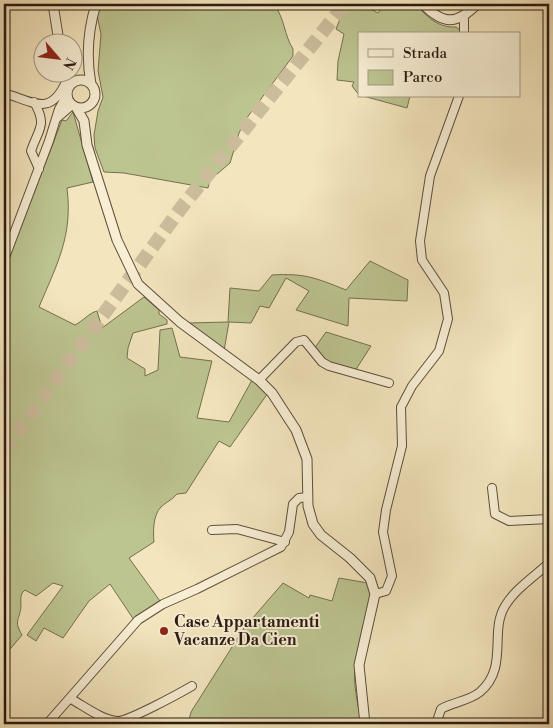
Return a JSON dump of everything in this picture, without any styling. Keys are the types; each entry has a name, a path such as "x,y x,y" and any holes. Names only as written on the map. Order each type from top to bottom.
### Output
{"street":[{"path":"53,4 57,32"},
{"path":"86,130 96,93 88,66 90,22 96,4"},
{"path":"423,4 432,14 452,20 464,17 477,4"},
{"path":"464,17 464,32"},
{"path":"82,75 88,66"},
{"path":"82,81 92,84"},
{"path":"66,82 74,106 82,115 87,145 117,240 138,284 180,322 259,380 272,393 296,430 307,459 309,515 313,524 321,535 370,578 375,594 359,665 359,682 365,724"},
{"path":"4,93 34,102 50,104 76,82"},
{"path":"4,260 39,169 67,88"},
{"path":"375,594 386,590 392,576 383,532 386,510 402,446 401,407 412,386 439,352 448,319 444,293 422,260 420,241 430,176 458,98"},
{"path":"34,102 41,114 42,124 31,151 39,169"},
{"path":"57,118 74,106 84,108 92,103"},
{"path":"259,380 296,342 304,340 322,362 329,366 389,383"},
{"path":"492,488 495,514 509,521 549,519"},
{"path":"47,724 138,620 162,604 275,551 285,542 293,504 299,498 308,497"},
{"path":"212,530 237,529 285,542"},
{"path":"436,724 441,708 474,696 484,687 498,658 498,630 505,605 549,563"},
{"path":"70,699 110,720 119,722 160,705 192,686"}],"green space":[{"path":"102,4 274,4 278,10 293,49 293,56 246,119 239,133 230,163 210,180 208,188 124,173 104,172 95,148 94,135 98,111 103,97 98,71 101,34 97,15"},
{"path":"346,4 361,4 378,13 384,4 415,4 428,17 443,26 456,27 460,30 460,32 358,32 358,94 352,86 354,82 337,80 338,61 344,34 336,29"},
{"path":"370,98 410,98 407,108"},
{"path":"73,112 93,182 67,188 68,221 66,235 39,307 75,325 91,313 97,311 102,328 144,297 159,310 159,314 167,320 167,324 133,333 127,358 145,369 145,376 158,370 160,330 172,328 180,357 212,361 197,418 229,422 252,380 268,393 230,447 219,441 186,493 177,494 158,510 154,523 154,542 129,558 160,601 134,620 110,584 89,601 63,638 44,628 36,641 27,635 63,586 53,583 36,596 25,590 21,595 17,623 22,635 6,654 4,653 4,271 62,120 66,121"},
{"path":"370,261 408,280 407,301 349,298 348,326 296,310 309,291 286,278 269,308 260,306 251,323 229,322 224,351 188,323 228,322 230,288 259,291 272,275 310,277 346,290"},
{"path":"326,332 371,346 355,371 328,363 314,349"},
{"path":"339,578 368,583 370,594 368,615 355,667 356,696 362,724 188,724 191,712 244,628 283,583 309,598 310,595 332,601"}],"tunnel":[{"path":"4,451 181,208 345,4"}],"place":[{"name":"Case Appartamenti Vacanze Da Cien","path":"164,631"}]}
